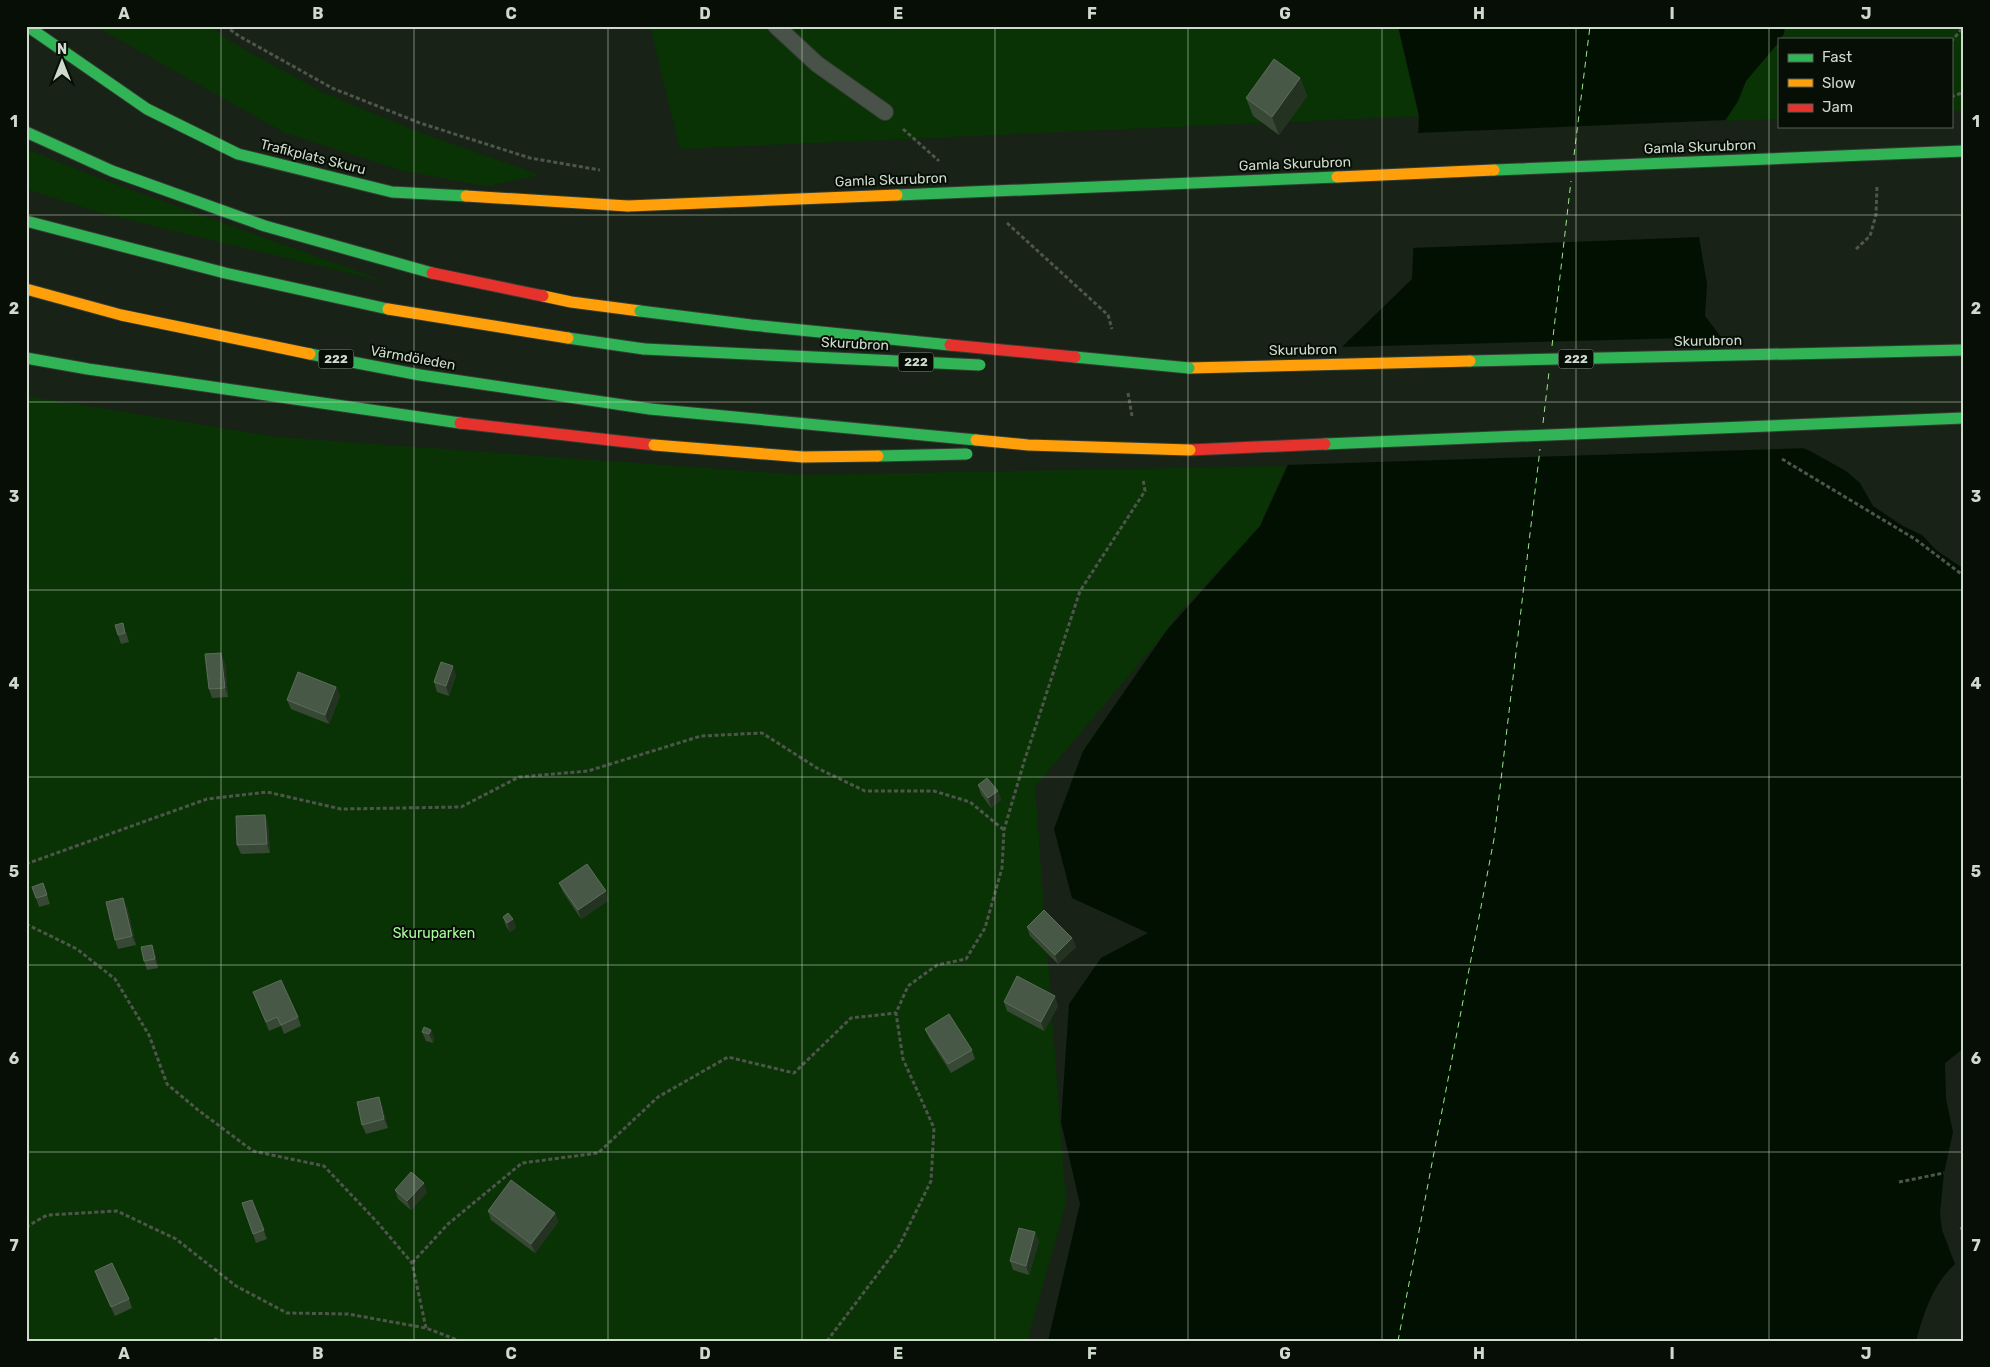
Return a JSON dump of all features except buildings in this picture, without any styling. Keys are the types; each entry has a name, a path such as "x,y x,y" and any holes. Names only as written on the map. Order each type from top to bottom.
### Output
{"main road":[{"name":"Trafikplats Skuru","path":"27,26 147,109 238,154 392,192 628,206"},
{"path":"26,132 112,171 264,226 420,270 571,302 751,325 1189,368"},
{"name":"Gamla Skurubron","path":"628,206 1964,151"},
{"name":"Skurubron","path":"26,221 204,268 346,300 437,318 644,349 995,365"},
{"name":"Värmdöleden","path":"26,289 121,315 217,336 410,373 650,409 1028,445 1190,450"},
{"name":"Skurubron","path":"1044,366 1189,368 1964,350"},
{"path":"26,358 88,369 455,422 654,445 803,457 1190,450"},
{"name":"222","path":"1190,450 1964,418"}],"lane":[{"path":"776,26 817,64 885,112"}],"path":[{"path":"225,26 239,36 332,88 420,123 530,158 606,171"},
{"path":"1952,41 1964,26"},
{"path":"1952,96 1964,92"},
{"path":"1776,456 1915,539 1964,576"},
{"path":"26,864 207,799 268,792 341,809 461,807 519,777 588,771 701,736 762,733 817,768 864,792 934,791 970,802 1004,830"},
{"path":"828,1341 899,1246 931,1181 934,1128 903,1059 896,1013 908,986 937,965 966,958 985,928 1002,868"},
{"path":"26,924 77,949 115,979 150,1036 167,1084 198,1110 253,1151 324,1166 378,1223 412,1263 426,1328"},
{"path":"412,1263 448,1224 522,1163 598,1153 658,1097 728,1057 794,1073 851,1018 896,1013"},
{"path":"1899,1182 1944,1173"},
{"path":"26,1227 47,1215 117,1211 176,1239 236,1286 287,1313 348,1314 426,1328 460,1341"}],"green space":[{"path":"95,26 209,26 233,43 324,93 416,131 540,175 486,186 403,171 283,132"},
{"path":"650,26 1398,26 1419,116 680,149"},
{"path":"1785,26 1964,26 1964,110 1952,111 1952,38 1782,38"},
{"path":"1778,43 1778,119 1725,121 1738,101 1746,81"},
{"path":"26,149 104,180 390,283 104,214 26,189"},
{"name":"Skuruparken","path":"26,396 278,437 803,475 1286,466 1260,526 1178,614 1167,630 1035,787 1066,1203 1027,1341 26,1341"}],"shaded area":[{"path":"1398,26 1785,26 1784,34 1778,38 1778,43 1746,81 1738,101 1725,121 1693,184 1697,225 1707,284 1705,316 1727,345 1784,444 1808,450 1846,471 1860,483 1873,506 1903,526 1922,535 1936,550 1964,569 1964,1048 1945,1063 1946,1099 1953,1132 1944,1173 1940,1213 1942,1230 1955,1264 1941,1280 1930,1299 1916,1341 1048,1341 1080,1204 1061,1122 1069,1004 1101,958 1148,933 1072,898 1054,829 1083,751 1167,630 1260,526 1342,347 1412,279 1419,116"}],"pier":[{"path":"1728,120 1695,184 1702,237 1411,248 1416,133"},
{"path":"1724,337 1759,384 1776,427 1786,442 1799,443 1809,448 1285,465 1339,347"}],"ferry route":[{"path":"1574,155 1590,26"},
{"path":"1552,346 1571,181"},
{"path":"1543,423 1549,372"},
{"path":"1398,1341 1494,839 1540,449"}],"traffic: fast":[{"path":"27,26 147,109 238,154 392,192 466,196"},
{"path":"26,132 112,171 265,226 432,273"},
{"path":"1494,170 1964,151"},
{"path":"897,195 1337,177"},
{"path":"26,221 225,273 388,309"},
{"path":"640,311 751,325 950,345"},
{"path":"568,338 644,349"},
{"path":"644,349 980,365"},
{"path":"1470,361 1964,350"},
{"path":"310,354 420,375 650,409"},
{"path":"1075,357 1189,368"},
{"path":"26,358 88,369 460,423"},
{"path":"650,409 976,440"},
{"path":"1325,444 1964,418"},
{"path":"878,456 967,454"}],"traffic: slow":[{"path":"1337,177 1494,170"},
{"path":"628,206 897,195"},
{"path":"466,196 628,206"},
{"path":"26,289 121,315 310,354"},
{"path":"543,296 571,302 640,311"},
{"path":"388,309 568,338"},
{"path":"1189,368 1470,361"},
{"path":"976,440 1028,445 1190,450"},
{"path":"654,445 803,457 878,456"}],"traffic: jam":[{"path":"432,273 543,296"},
{"path":"950,345 1075,357"},
{"path":"460,423 654,445"},
{"path":"1190,450 1325,444"}]}
